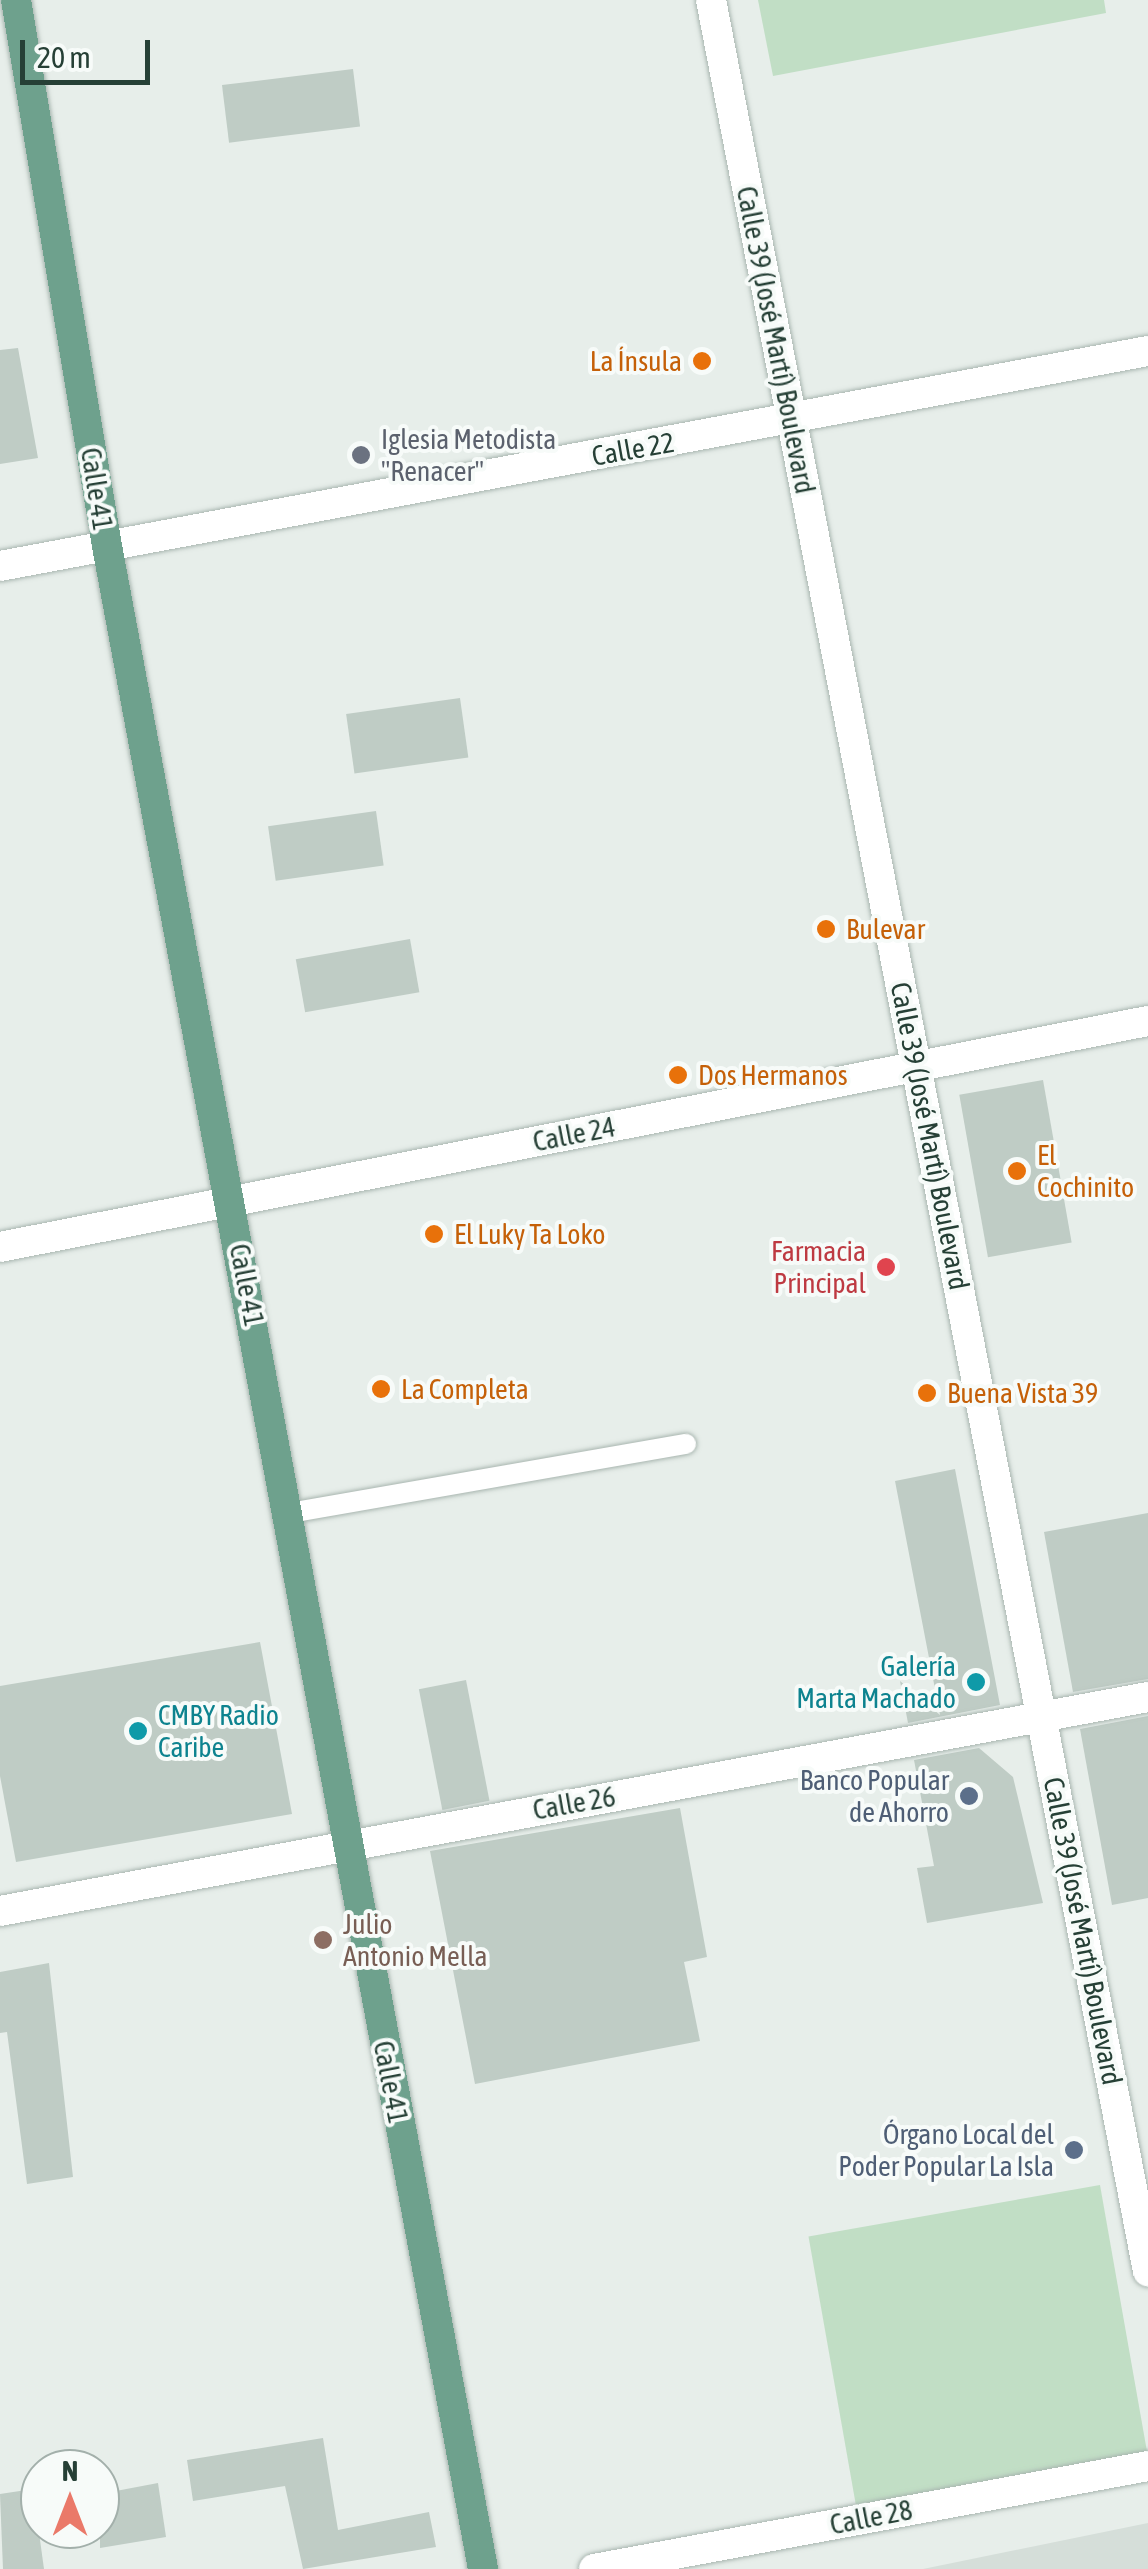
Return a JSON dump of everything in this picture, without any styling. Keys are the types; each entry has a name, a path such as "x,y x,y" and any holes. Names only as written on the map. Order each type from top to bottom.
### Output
{"main road":[{"name":"Calle 41","path":"16,0 107,546 290,1513 346,1844 483,2569"}],"street":[{"name":"Calle 39 (José Martí) Boulevard","path":"711,0 1148,2271"},
{"name":"Calle 22","path":"0,566 1148,351"},
{"name":"Calle 24","path":"0,1247 1148,1021"},
{"name":"Calle 26","path":"0,1911 346,1844 1042,1720 1148,1697"},
{"name":"Calle 28","path":"594,2569 1148,2466"}],"lane":[{"path":"290,1513 686,1444"}],"shaded area":[{"path":"1148,2523 1148,2569 923,2569"}],"green space":[{"path":"758,0 1104,0 1106,13 773,76"},
{"path":"1100,2185 1148,2465 858,2516 808,2236"}],"building":[{"path":"353,69 360,127 229,143 222,85"},
{"path":"18,348 38,458 0,464 0,350"},
{"path":"460,698 468,757 354,773 346,714"},
{"path":"376,811 384,865 276,881 268,826"},
{"path":"410,939 419,992 305,1012 296,959"},
{"name":"El Cochinito","path":"1043,1080 1072,1242 988,1257 959,1095"},
{"path":"955,1469 1000,1705 908,1723 900,1681 940,1715 895,1481"},
{"path":"1148,1513 1148,1679 1073,1692 1044,1532"},
{"name":"CMBY Radio Caribe","path":"260,1642 292,1814 16,1862 0,1776 0,1686"},
{"path":"466,1680 489,1801 442,1810 419,1689"},
{"path":"1148,1716 1148,1898 1112,1905 1080,1729"},
{"path":"979,1748 1013,1777 1043,1903 927,1923 917,1868 934,1866 914,1760"},
{"path":"680,1808 707,1957 684,1962 700,2041 475,2084 430,1851"},
{"path":"49,1963 73,2177 27,2184 7,2032 0,2033 0,1972"},
{"path":"323,2438 338,2530 429,2512 436,2547 303,2569 285,2486 193,2501 187,2460"},
{"path":"158,2483 166,2537 120,2545 120,2490"},
{"path":"20,2491 20,2549 41,2549 44,2569 3,2569 0,2494"}],"place":[{"name":"La Ínsula","path":"702,361"},
{"name":"Iglesia Metodista \"Renacer\"","path":"361,455"},
{"name":"Bulevar","path":"826,929"},
{"name":"Dos Hermanos","path":"678,1075"},
{"name":"El Cochinito","path":"1017,1171"},
{"name":"El Luky Ta Loko","path":"434,1234"},
{"name":"Farmacia Principal","path":"886,1267"},
{"name":"La Completa","path":"381,1389"},
{"name":"Buena Vista 39","path":"927,1393"},
{"name":"Galería Marta Machado","path":"976,1682"},
{"name":"CMBY Radio Caribe","path":"138,1731"},
{"name":"Banco Popular de Ahorro","path":"969,1796"},
{"name":"Julio Antonio Mella","path":"323,1940"},
{"name":"Órgano Local del Poder Popular La Isla","path":"1074,2150"}]}
